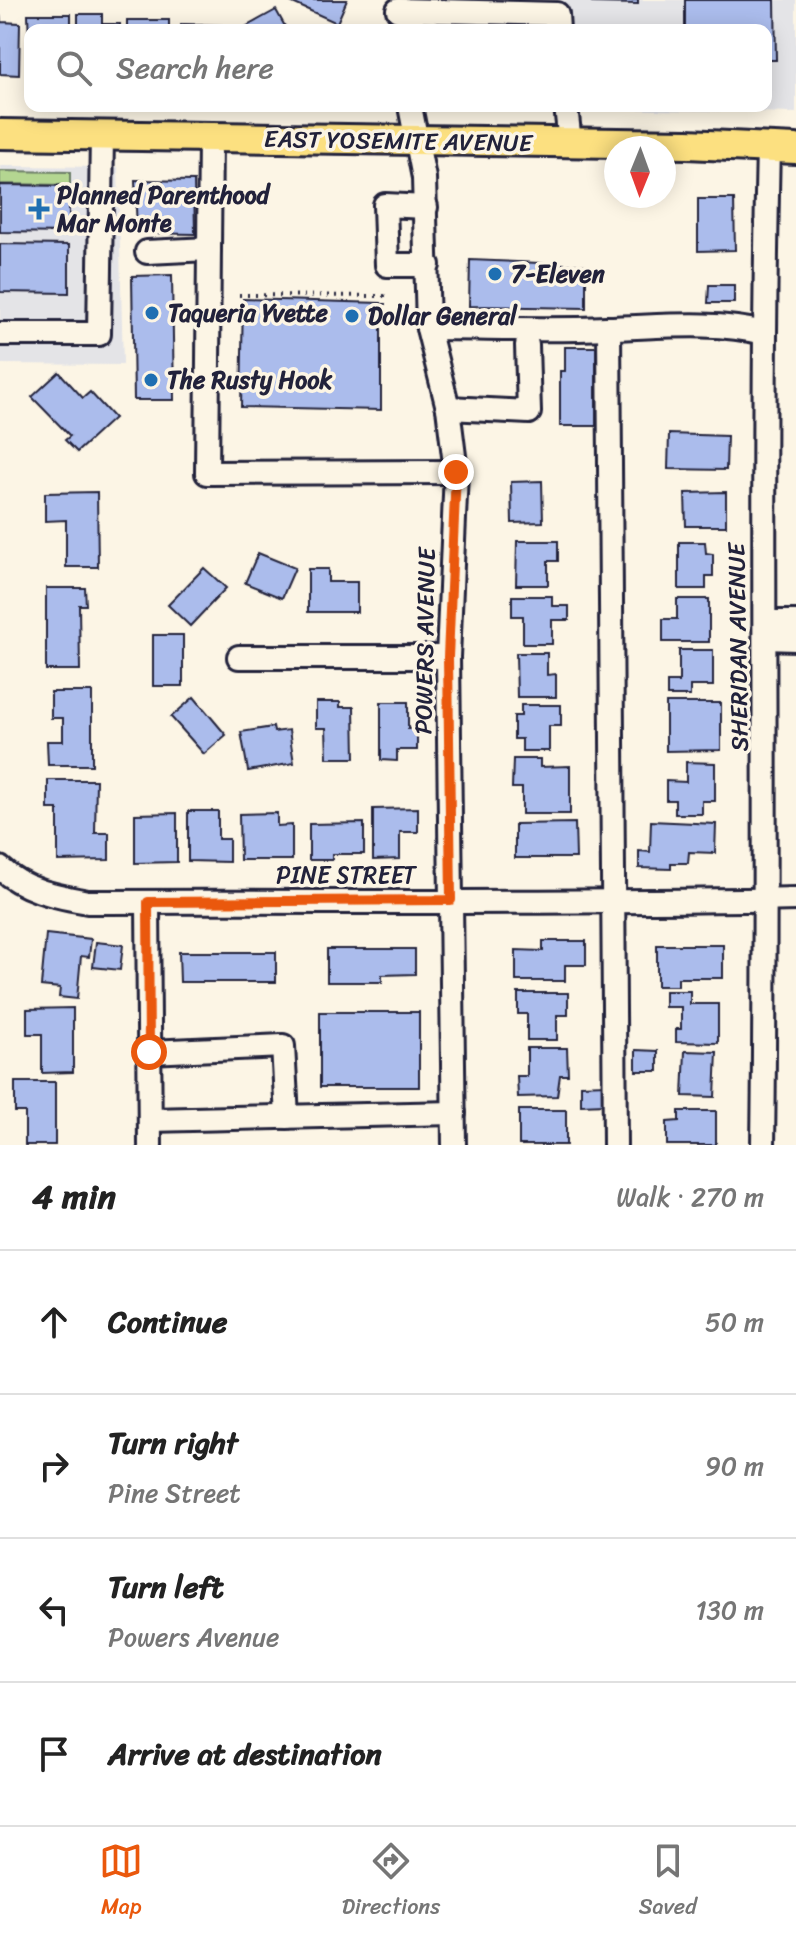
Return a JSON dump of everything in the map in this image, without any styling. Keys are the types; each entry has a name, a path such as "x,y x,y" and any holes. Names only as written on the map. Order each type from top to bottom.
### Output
{"main road":[{"name":"EAST YOSEMITE AVENUE","path":"0,134 782,148"}],"street":[{"path":"399,13 557,14 558,24"},
{"name":"POWERS AVENUE","path":"411,112 424,178 428,328 448,408 456,472 448,657 454,1145"},
{"path":"567,112 570,143"},
{"path":"0,334 99,334 102,136"},
{"path":"210,138 207,473 456,472"},
{"name":"SHERIDAN AVENUE","path":"763,1145 766,899 764,333 782,148"},
{"path":"426,207 385,205 387,265 428,265"},
{"path":"147,252 209,249"},
{"path":"428,328 660,325 743,327 764,333"},
{"path":"609,328 615,1145"},
{"path":"448,408 529,412 527,345"},
{"path":"765,630 796,622"},
{"path":"765,630 796,639"},
{"path":"239,657 448,657"},
{"name":"PINE STREET","path":"0,868 9,877 41,893 88,902 451,900 615,903 796,899"},
{"path":"148,902 150,1145"},
{"path":"149,1052 283,1046 287,1117"},
{"path":"150,1120 454,1113"}],"path":[{"path":"239,295 384,296 384,317 402,315"}],"shaded area":[{"path":"440,0 796,0 796,113 749,112 772,112 772,24 444,24"},
{"path":"0,166 118,167 123,365 0,364"}],"green space":[{"path":"0,171 70,172 70,185 0,184"}],"building":[{"path":"286,0 347,0 337,23"},
{"path":"592,0 638,0 638,4 592,3"},
{"path":"685,0 775,0 776,60 772,60 772,24 685,24"},
{"path":"276,10 284,24 251,24"},
{"path":"0,14 1,22 20,23 19,75 0,74"},
{"path":"28,14 71,14 71,24 28,24"},
{"path":"78,14 102,14 102,24 78,24"},
{"path":"127,20 169,20 169,24 127,24"},
{"path":"135,180 194,181 195,234 137,233"},
{"path":"0,185 69,186 69,233 0,232"},
{"path":"698,199 734,199 735,250 698,251"},
{"path":"0,244 69,245 69,293 0,292"},
{"path":"470,260 586,265 586,308 469,306"},
{"path":"172,275 174,400 134,400 132,276"},
{"path":"709,285 734,285 734,303 708,303"},
{"path":"243,299 381,303 381,410 241,407"},
{"path":"565,347 596,347 596,426 560,426 560,371 565,371"},
{"path":"59,372 83,398 90,392 114,418 77,452 65,440 70,436 32,397"},
{"path":"669,434 727,436 726,470 668,469"},
{"path":"542,481 543,522 512,523 511,482"},
{"path":"97,492 98,567 66,567 66,520 45,521 45,493"},
{"path":"726,492 726,526 686,526 685,493"},
{"path":"517,541 558,541 558,561 548,561 548,585 516,585"},
{"path":"679,542 705,542 706,553 713,554 713,576 706,576 706,589 679,589"},
{"path":"258,553 295,568 282,598 245,583"},
{"path":"204,568 226,588 190,626 168,605"},
{"path":"308,569 328,569 328,582 357,582 357,612 308,612"},
{"path":"46,588 85,588 86,605 79,605 80,670 46,670"},
{"path":"512,596 552,596 552,606 569,606 569,620 552,620 552,644 523,644 523,616 512,616"},
{"path":"677,599 709,599 709,642 663,642 663,619 677,619"},
{"path":"153,635 183,635 183,686 153,686"},
{"path":"679,650 713,650 713,686 690,686 690,696 667,696 667,682 679,682"},
{"path":"516,653 547,653 547,675 556,674 556,697 517,697"},
{"path":"51,692 92,692 92,765 48,765 47,741 63,741 63,718 51,718"},
{"path":"194,697 226,735 204,754 171,717"},
{"path":"316,702 340,702 340,707 354,707 355,758 327,758 326,728 316,728"},
{"path":"381,702 408,702 408,729 417,729 417,750 397,750 397,761 381,760"},
{"path":"666,703 721,703 721,750 666,751"},
{"path":"521,705 561,705 561,726 549,726 549,751 522,751 522,739 514,739 514,716 521,716"},
{"path":"273,727 274,732 289,730 294,763 248,771 241,732"},
{"path":"513,759 540,759 540,767 570,766 570,814 522,814 522,788 512,788"},
{"path":"686,762 715,763 715,801 702,801 702,814 675,814 675,800 666,800 666,781 686,782"},
{"path":"48,780 96,780 95,833 109,833 109,860 58,861 58,809 48,809"},
{"path":"418,808 418,832 400,832 400,859 373,860 373,809"},
{"path":"188,811 218,811 218,839 229,839 229,862 188,861"},
{"path":"177,813 177,862 135,863 135,814"},
{"path":"277,813 277,826 292,825 292,860 240,860 239,814"},
{"path":"651,821 716,824 715,853 689,852 688,863 671,863 671,869 639,868 639,851 650,852"},
{"path":"364,823 364,854 332,854 332,860 309,860 309,824"},
{"path":"575,823 576,858 515,858 515,824"},
{"path":"46,934 91,939 89,957 81,956 77,999 59,997 60,988 41,986"},
{"path":"543,941 586,941 586,965 565,965 565,981 516,981 516,950 543,951"},
{"path":"96,942 123,945 120,970 93,967"},
{"path":"657,945 723,945 723,978 678,978 678,986 657,986"},
{"path":"327,949 415,949 415,974 382,975 382,982 327,982"},
{"path":"179,952 276,952 276,982 180,982"},
{"path":"665,991 690,991 690,1004 718,1004 718,1043 676,1042 676,1029 681,1029 681,1007 665,1007"},
{"path":"518,993 568,993 568,1015 557,1015 557,1040 527,1040 527,1014 518,1014"},
{"path":"73,1008 73,1072 42,1073 42,1034 27,1034 27,1009"},
{"path":"320,1012 419,1012 419,1087 320,1087"},
{"path":"527,1048 567,1048 568,1075 560,1075 557,1096 518,1097 517,1076 527,1076"},
{"path":"636,1050 658,1051 658,1071 636,1071"},
{"path":"685,1051 717,1052 715,1097 683,1096"},
{"path":"15,1082 55,1082 55,1145 25,1145 25,1112 15,1112"},
{"path":"605,1084 605,1104 581,1105 581,1085"},
{"path":"519,1110 566,1110 566,1145 519,1145"},
{"path":"679,1111 716,1111 716,1145 667,1145 667,1122 679,1121"}],"place":[{"name":"Planned Parenthood Mar Monte","path":"39,209"},
{"name":"7-Eleven","path":"495,274"},
{"name":"Taqueria Yvette","path":"152,313"},
{"name":"Dollar General","path":"352,316"},
{"name":"The Rusty Hook","path":"151,380"}],"route":[{"path":"149,1052 148,902 451,900 448,657 456,472"}]}
